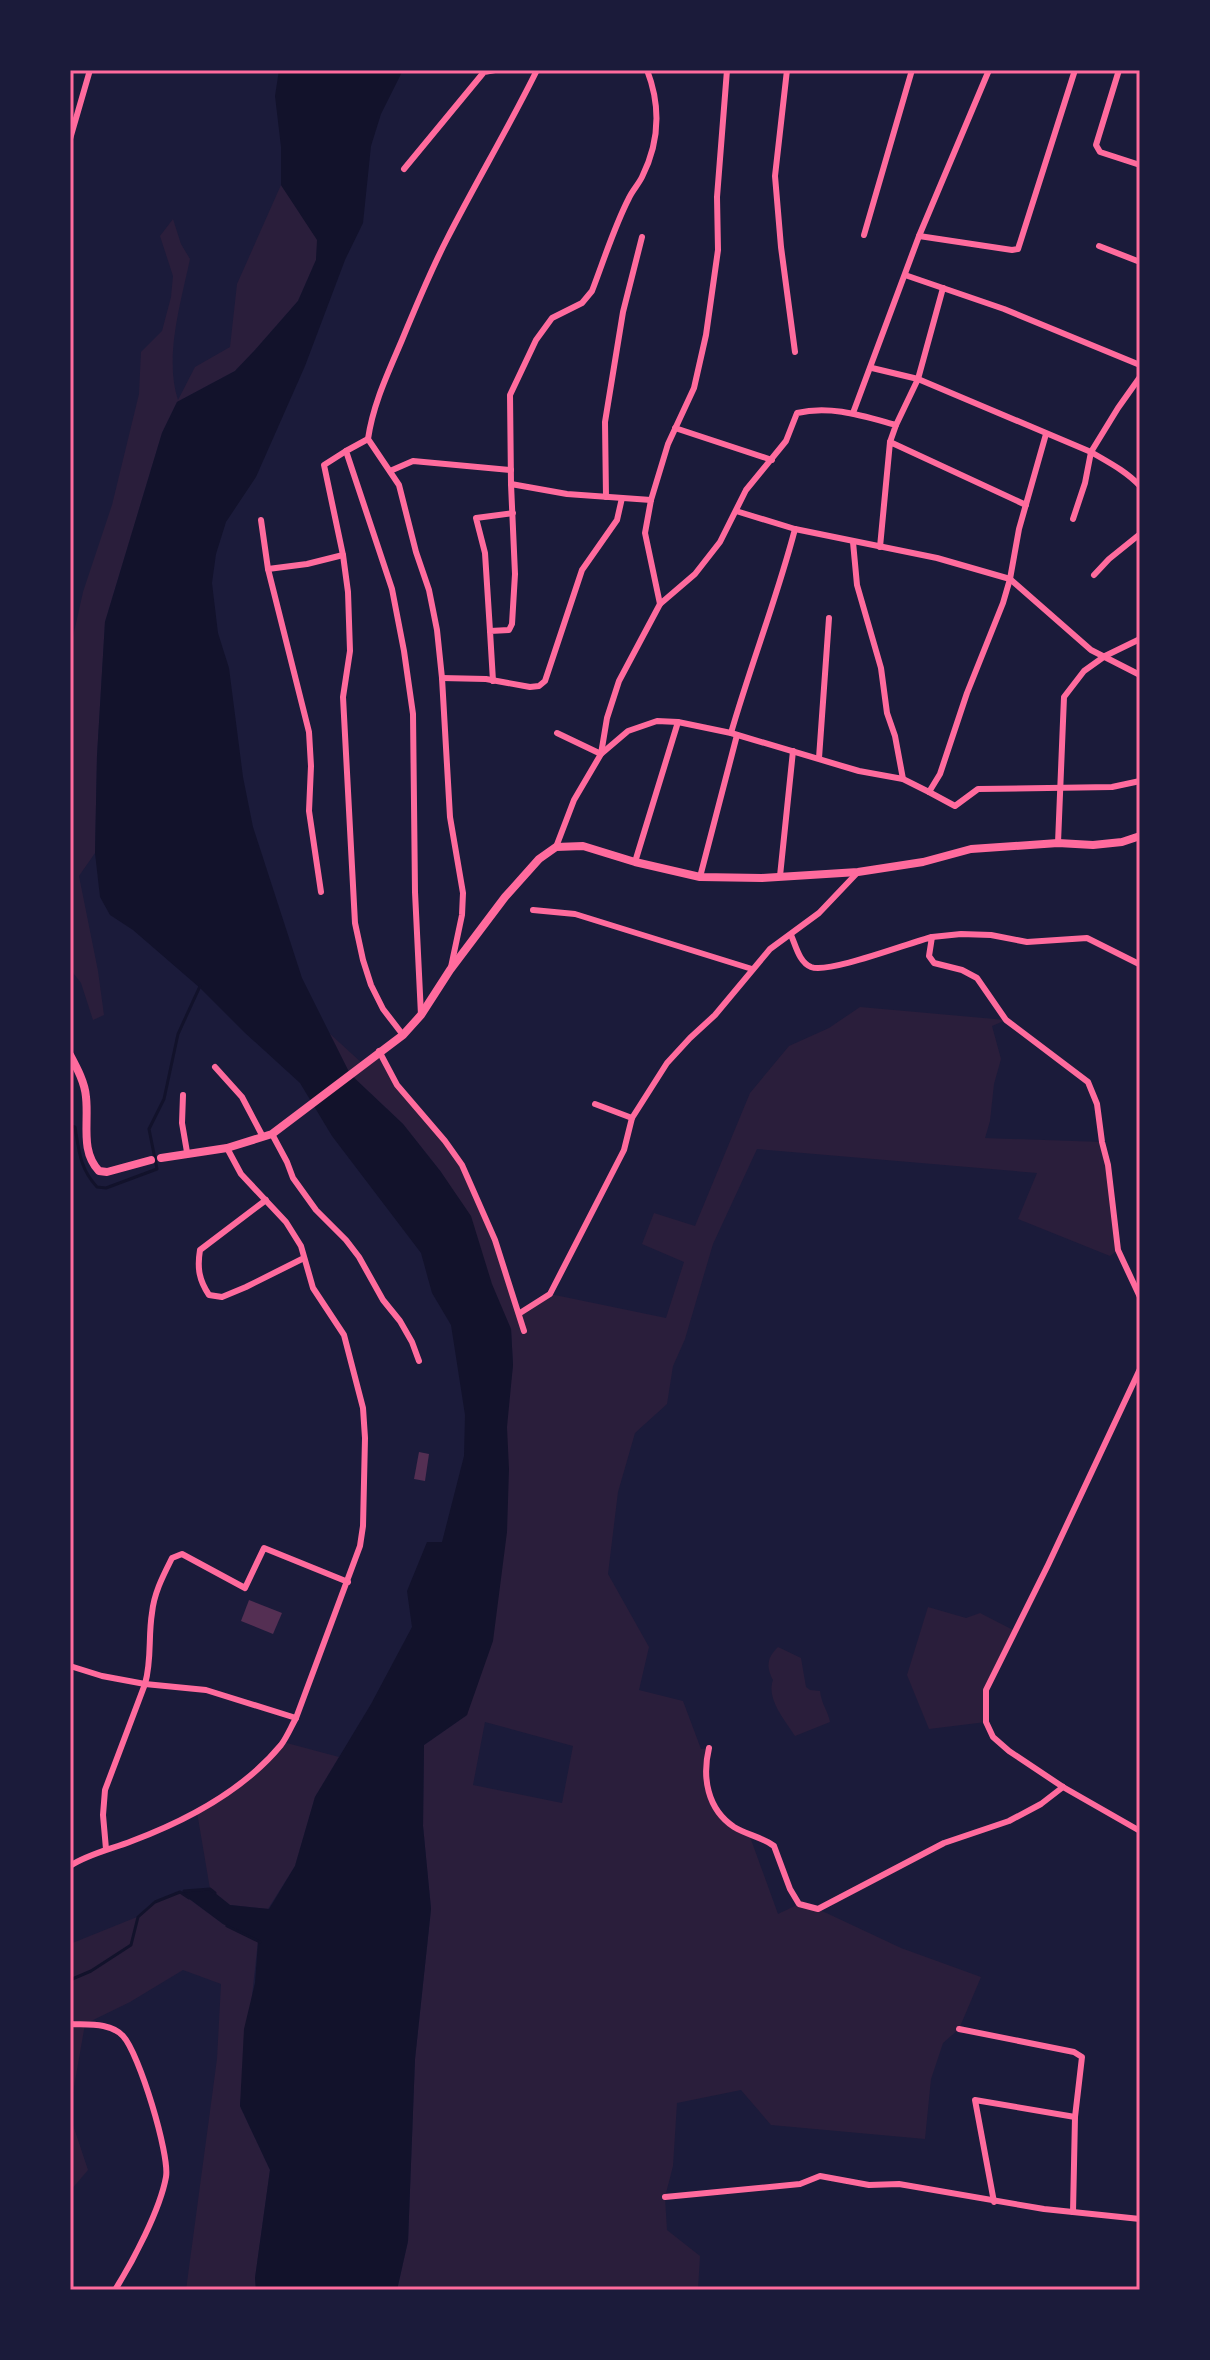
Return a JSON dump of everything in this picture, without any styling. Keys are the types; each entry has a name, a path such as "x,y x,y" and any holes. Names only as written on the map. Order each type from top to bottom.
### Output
{"street":[{"path":"70,139 90,70"},
{"path":"404,169 484,72 495,70"},
{"path":"450,970 462,915 463,893 450,817 437,630 429,590 399,485 368,439 371,418 423,289 446,239 537,70"},
{"path":"490,631 509,630 512,624 515,574 510,395 536,340 552,318 582,303 592,291 628,199 652,153 657,131 655,91 647,70"},
{"path":"660,604 645,533 651,500 675,428 694,388 708,321 718,250 717,197 727,70"},
{"path":"787,70 775,176 795,352"},
{"path":"864,235 912,70"},
{"path":"853,413 919,236 989,70"},
{"path":"919,236 1018,249 1075,70"},
{"path":"1119,70 1096,145 1100,152 1140,165"},
{"path":"606,497 605,422 623,312 642,237"},
{"path":"1099,246 1140,262"},
{"path":"905,275 1004,309 1140,365"},
{"path":"880,547 890,442 918,379 943,288"},
{"path":"872,368 918,379 1091,452 1140,486"},
{"path":"1073,519 1091,452 1140,377"},
{"path":"601,754 607,718 619,681 660,604 695,574 720,542 746,490 786,441 797,413 816,409 853,413 896,425"},
{"path":"675,428 772,460"},
{"path":"929,792 940,774 967,693 1003,603 1019,529 1046,434"},
{"path":"368,439 324,465 348,592 350,651 343,697 355,923 371,985 383,1009 403,1035"},
{"path":"890,442 1026,505"},
{"path":"346,451 392,589 413,714 415,892 421,1015"},
{"path":"390,471 413,461 511,470"},
{"path":"511,484 567,494 651,500"},
{"path":"442,678 530,687 539,686 545,681 582,570 617,520 622,498"},
{"path":"736,511 795,529 937,558 1010,579 1091,650 1140,675"},
{"path":"493,681 485,553 476,518 513,513"},
{"path":"261,520 268,569 309,732 309,811 321,892"},
{"path":"700,877 748,674 783,575 795,529"},
{"path":"1094,575 1140,534"},
{"path":"853,542 857,585 881,668 887,713 903,779"},
{"path":"268,569 343,555"},
{"path":"819,758 829,618"},
{"path":"1058,843 1064,697 1084,671 1105,656 1140,639"},
{"path":"556,847 574,800 601,754 628,731 657,721 678,722 734,734 859,771 903,779 955,806 978,789 1112,787 1140,781"},
{"path":"635,862 678,722"},
{"path":"557,733 601,754"},
{"path":"780,876 793,751"},
{"path":"70,1055 86,1094 87,1149 99,1171 107,1172 187,1152 227,1148 268,1136 284,1127 403,1035 421,1015 450,970 505,897 539,859 556,847 583,846 700,877 762,878 858,872 923,862 971,849 1058,843 1093,845 1122,842 1140,836"},
{"path":"520,1313 550,1294 624,1150 632,1118 667,1063 715,1015 770,949 819,913 858,872"},
{"path":"533,910 575,914 752,969"},
{"path":"791,935 801,959 811,967 851,963 907,943 961,934 991,935 1027,942 1087,938 1139,964 1140,960"},
{"path":"932,937 929,956 934,963 962,970 977,978 1006,1020 1088,1082 1097,1104 1108,1165 1118,1250 1140,1297"},
{"path":"379,1051 397,1085 462,1165 495,1240 524,1331"},
{"path":"215,1067 242,1097 316,1210 359,1257 383,1300 400,1321 419,1361"},
{"path":"183,1095 182,1123 187,1152"},
{"path":"595,1104 632,1118"},
{"path":"70,1866 197,1812 229,1793 283,1742 296,1718 360,1546 365,1438 363,1408 344,1335 313,1288 301,1246 286,1222 241,1174 227,1148"},
{"path":"266,1200 200,1250 197,1266 209,1295 222,1297 304,1258"},
{"path":"1140,1369 986,1690 986,1722 993,1737 1063,1787 1140,1831"},
{"path":"106,1849 103,1815 105,1790 145,1684 149,1669 152,1613 160,1582 172,1558 182,1554 245,1588 264,1548 348,1582"},
{"path":"70,1666 145,1684 206,1690 296,1718"},
{"path":"709,1748 705,1784 710,1797 733,1826 774,1846 799,1904 818,1909 944,1843 1009,1821 1041,1804 1063,1787"},
{"path":"70,2024 100,2025 122,2035 131,2049 145,2086 166,2158 167,2175 161,2195 115,2290"},
{"path":"959,2029 1074,2052 1082,2057 1075,2117 1073,2212"},
{"path":"994,2202 975,2100 1075,2117"},
{"path":"665,2197 800,2184 820,2176 869,2185 899,2184 994,2202 1140,2219"}],"shaded area":[{"path":"279,70 403,70 381,114 371,146 363,223 256,477 226,522 216,554 212,583 218,633 229,668 243,777 253,827 302,978 350,1074 403,1124 471,1216 492,1284 511,1329 513,1365 507,1427 507,1532 493,1641 467,1715 424,1745 423,1826 431,1909 415,2059 408,2241 397,2290 256,2290 270,2170 240,2106 244,2029 255,1983 258,1942 223,1924 180,1892 210,1889 230,1905 269,1909 295,1866 315,1797 371,1704 412,1627 407,1591 427,1542 442,1542 464,1456 465,1415 451,1325 432,1293 421,1253 332,1136 300,1083 200,988 133,930 110,915 100,897 95,853 105,622 162,433 177,402 235,371 255,350 298,301 316,260 317,240 281,185 281,147 275,96"},
{"path":"281,185 318,240 316,260 298,301 235,371 177,402 162,433 105,622 95,853 79,876 104,1015 93,1020 81,983 70,969 70,650 83,592 112,505 139,394 141,352 162,331 171,297 173,276 160,236 173,219 181,244 190,259 173,348 174,384 178,400 195,367 230,347 237,284"},
{"path":"860,1007 1006,1020 992,1026 1001,1059 985,1138 1102,1142 1118,1250 1110,1256 1018,1219 1037,1173 757,1149 713,1244 685,1339 673,1366 667,1404 635,1433 618,1492 608,1574 649,1647 639,1690 683,1701 701,1749 709,1748 710,1797 733,1826 749,1834 778,1914 799,1904 820,1910 901,1948 981,1977 959,2029 943,2043 931,2079 925,2139 771,2125 741,2090 677,2103 673,2166 665,2197 667,2230 700,2256 698,2290 397,2290 408,2241 415,2059 431,1909 423,1826 424,1745 467,1715 513,1365 511,1329 441,1172 403,1124 350,1074 329,1033 363,1064 379,1051 397,1085 462,1165 520,1313 550,1294 666,1318 684,1262 642,1244 654,1213 695,1226 750,1093 789,1046 829,1028","holes":["485,1722 573,1746 562,1803 473,1785"]},
{"path":"928,1607 966,1618 980,1613 1015,1631 986,1690 986,1722 929,1729 907,1675"},
{"path":"778,1647 801,1658 806,1687 820,1691 830,1722 795,1736 772,1695 769,1662"},
{"path":"283,1742 339,1757 315,1797 295,1866 268,1909 230,1905 210,1889 197,1812 229,1793"},
{"path":"180,1892 223,1924 258,1941 240,2106 270,2170 256,2290 186,2290 217,2059 221,1984 183,1970 130,2002 85,2024 70,2110 70,1944 137,1917 155,1902"},
{"path":"70,2116 88,2170 70,2191"}],"building":[{"path":"419,1452 429,1454 425,1481 414,1479"},
{"path":"249,1600 282,1613 273,1634 241,1621"}],"waterway":[{"path":"70,1126 75,1127 84,1166 97,1187 106,1188 157,1169 149,1129 164,1099 178,1034 200,986"},
{"path":"184,1891 210,1889 215,1893"},
{"path":"70,1980 91,1971 131,1945 138,1917 155,1902 180,1892 189,1898"},
{"path":"227,1926 260,1942"}]}
